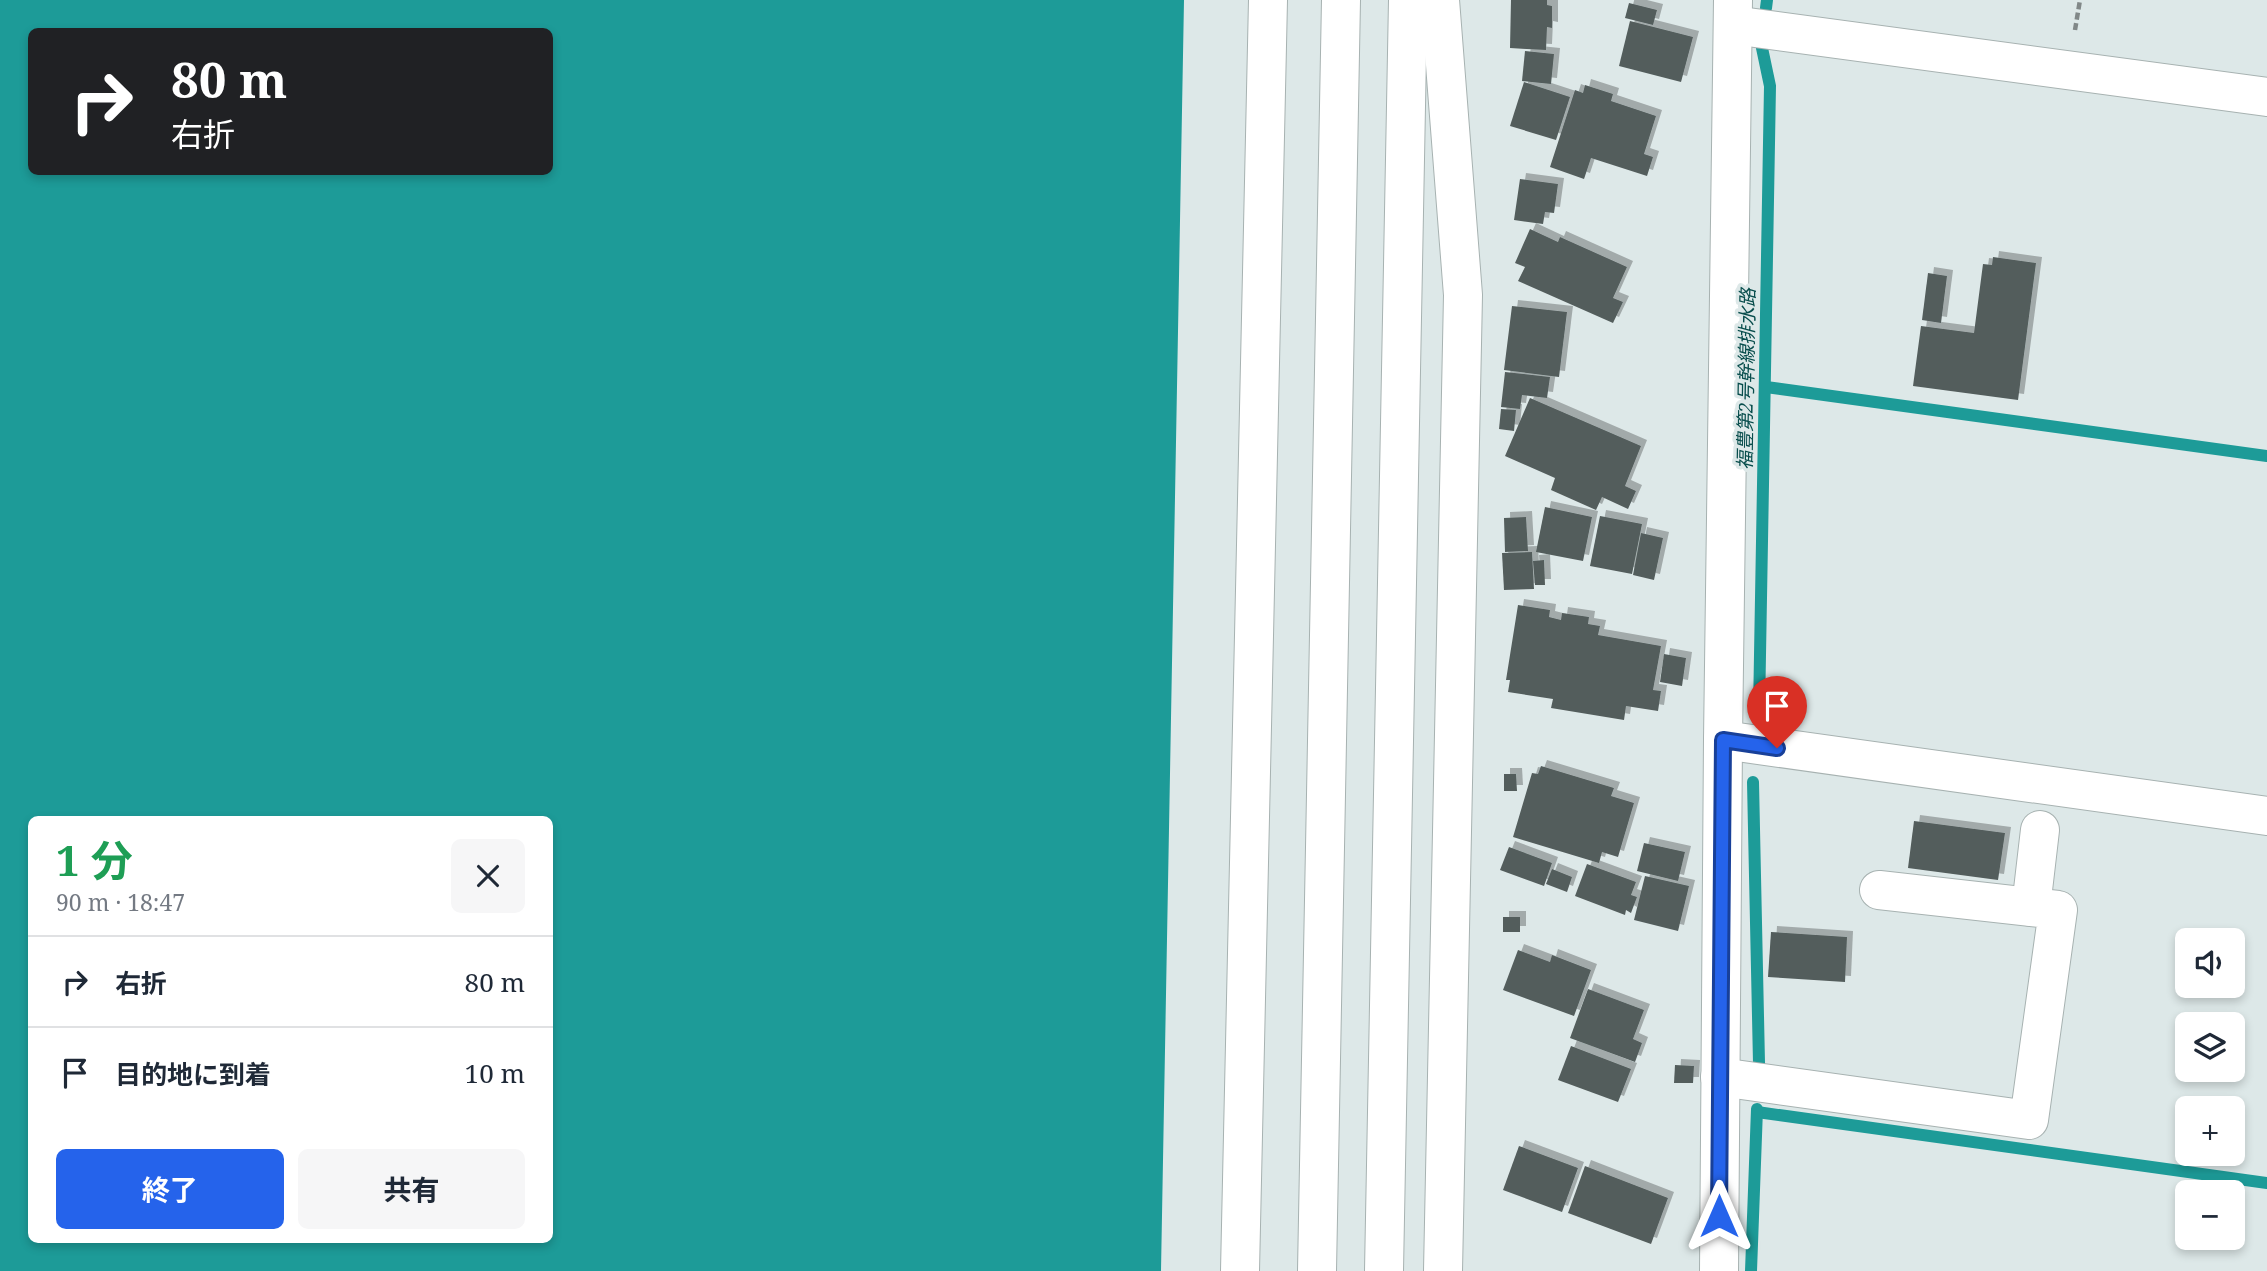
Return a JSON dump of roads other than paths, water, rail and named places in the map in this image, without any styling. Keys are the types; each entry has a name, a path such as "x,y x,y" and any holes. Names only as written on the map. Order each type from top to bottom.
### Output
{"street":[{"path":"1240,1271 1268,0"},
{"path":"1317,1271 1340,0"},
{"path":"1384,1271 1408,0"},
{"path":"1440,0 1463,295 1443,1271"},
{"path":"1719,1271 1733,12 2267,97"},
{"path":"1723,740 2267,816"},
{"path":"2031,907 2040,830"},
{"path":"1720,1077 2029,1120 2058,910 1879,890"}],"water":[{"path":"0,0 1184,0 1161,1271 0,1271"}],"waterway":[{"name":"福豊第2号幹線排水路","path":"1766,8 1767,0"},
{"name":"福豊第2号幹線排水路","path":"1759,712 1770,86 1762,48"},
{"path":"1766,387 2267,456"},
{"name":"福豊第2号幹線排水路","path":"1753,782 1759,1063"},
{"name":"福豊第2号幹線排水路","path":"1751,1271 1757,1109"},
{"path":"1757,1112 2267,1183"}]}
